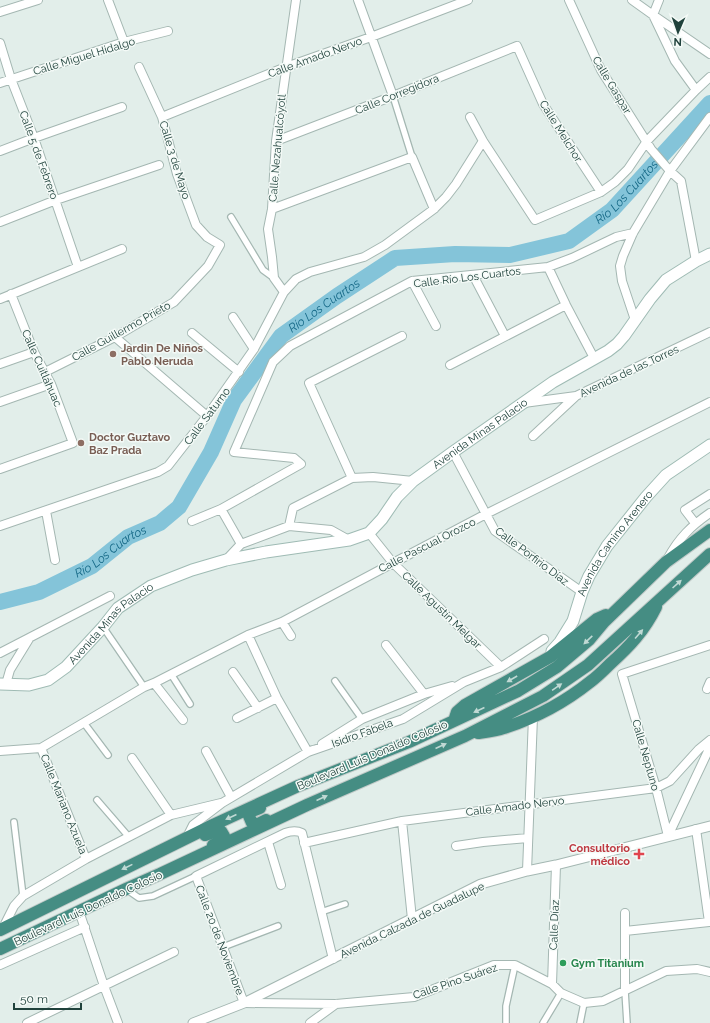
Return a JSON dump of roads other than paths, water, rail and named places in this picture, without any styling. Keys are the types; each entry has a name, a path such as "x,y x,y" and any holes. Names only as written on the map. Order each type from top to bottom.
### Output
{"highway":[{"name":"Boulevard Luis Donaldo Colosio","path":"1,925 298,786 409,742 518,691 557,667 589,640 604,622 666,562 710,530"},
{"name":"Boulevard Luis Donaldo Colosio","path":"0,949 307,805 465,736 543,696 588,665 710,554"},
{"path":"465,736 503,729 533,717 563,700 590,682 624,652 642,631 660,599"},
{"path":"454,721 457,712 465,705 550,657 597,619 614,612"},
{"path":"298,786 296,790 250,812 248,816 252,824 258,824 299,805 307,805"},
{"path":"151,855 159,855 216,831 221,831 224,836 223,841 164,867 160,874"}],"main road":[{"name":"Avenida Minas Palacio","path":"3,684 29,685 48,680 66,667 118,608 151,586 192,570 226,560 266,552 349,540 369,533 382,520 397,497 413,481 553,382 608,351 624,336 650,299 666,280 710,254"},
{"name":"Avenida Camino Arenero","path":"544,660 560,642 573,621 582,592 589,576 607,546 646,497 666,475 710,445"},
{"path":"573,621 582,624 597,619"}],"street":[{"path":"0,12 38,0"},
{"path":"108,0 124,42"},
{"name":"Calle Nezahualcóyotl","path":"274,278 268,229 272,209 276,141 296,0"},
{"path":"358,0 393,96 412,157 434,209"},
{"name":"Calle Amado Nervo","path":"162,117 286,67 371,37 468,0"},
{"name":"Calle Gaspar","path":"569,0 601,70 652,149 680,181 696,261"},
{"path":"632,0 710,54"},
{"path":"659,0 653,15 675,61 696,90"},
{"name":"Calle Miguel Hidalgo","path":"0,83 124,42 168,31"},
{"name":"Calle 5 de Febrero","path":"0,43 11,79 34,138 78,266"},
{"name":"Calle Corregidora","path":"276,141 517,46"},
{"name":"Calle Melchor","path":"517,46 543,104 601,192"},
{"name":"Calle 3 de Mayo","path":"139,68 162,117 177,174 196,225 207,237 220,245"},
{"path":"470,117 482,141 535,220 601,192 615,182 628,169 647,141 710,77"},
{"path":"0,151 122,107"},
{"path":"635,320 622,281 620,266 623,256 633,233 668,168 710,117"},
{"path":"232,217 263,270 274,278 284,292 296,279 310,272 364,257 375,251 434,209 456,184 482,141"},
{"path":"272,209 412,157"},
{"path":"0,222 56,200 159,165"},
{"name":"Calle Río Los Cuartos","path":"221,509 301,464 294,458 234,452 273,362 290,346 412,281 548,267 572,258 616,237 633,233"},
{"name":"Calle Guillermo Prieto","path":"45,372 116,337 174,302 208,266 220,245"},
{"path":"0,299 122,249"},
{"path":"548,267 594,358"},
{"path":"473,275 506,336"},
{"path":"412,281 436,326"},
{"name":"Calle Saturno","path":"0,526 158,472 168,466 239,372 254,349 284,292"},
{"name":"Calle Cuitláhuac","path":"0,469 73,442 51,384 34,352 11,294"},
{"path":"450,365 566,305"},
{"path":"232,317 254,349"},
{"name":"Avenida de las Torres","path":"521,404 576,396 710,332"},
{"path":"192,333 239,372"},
{"path":"352,478 309,383 402,336"},
{"path":"116,337 207,416"},
{"path":"0,364 34,352"},
{"path":"0,402 51,384"},
{"path":"533,436 576,396"},
{"name":"Calle Pascual Orozco","path":"0,751 41,748 144,687 248,635 282,622 486,514 710,402"},
{"name":"Calle Porfirio Díaz","path":"453,452 495,531 582,592"},
{"path":"289,526 293,508 352,478 373,477 413,481"},
{"path":"695,523 685,510 710,494"},
{"path":"192,521 221,509 240,544"},
{"path":"46,511 55,560"},
{"path":"666,562 675,545 695,523 710,513"},
{"path":"226,560 240,544 289,526 331,530 349,540"},
{"name":"Calle Agustín Melgar","path":"369,533 393,562 501,667"},
{"path":"0,653 110,596"},
{"path":"282,622 292,636"},
{"path":"102,627 144,687"},
{"path":"248,635 277,698 308,752 362,719 424,694 464,682"},
{"path":"3,684 30,638"},
{"name":"Isidro Fabela","path":"187,837 194,825 222,803 308,752 403,719 464,682 501,667 544,639"},
{"path":"386,645 424,694"},
{"name":"Calle Neptuno","path":"668,836 656,788 622,674 710,645"},
{"path":"233,672 258,708"},
{"path":"171,674 190,704"},
{"path":"335,681 362,719"},
{"path":"154,683 184,720"},
{"path":"237,718 277,698"},
{"path":"527,871 533,717"},
{"path":"84,723 108,755"},
{"name":"Calle Amado Nervo","path":"304,843 402,821 530,803 656,788 670,781 699,749 710,740"},
{"path":"668,836 710,747"},
{"name":"Calle Mariano Azuela","path":"41,748 86,859"},
{"path":"206,751 231,797"},
{"path":"132,758 171,815"},
{"path":"97,800 129,837"},
{"path":"1,925 23,896 86,859 171,815 222,803"},
{"path":"402,821 412,919"},
{"path":"14,822 23,896"},
{"name":"Avenida Calzada de Guadalupe","path":"193,1023 244,1003 333,960 481,884 527,871 710,826"},
{"path":"625,932 709,922 696,829"},
{"path":"126,889 139,898 153,896 285,833 298,831 302,833 333,960"},
{"path":"456,846 528,838"},
{"path":"268,842 281,885"},
{"name":"Calle Díaz","path":"552,984 556,865"},
{"name":"Calle 20 de Noviembre","path":"196,876 244,1003"},
{"path":"321,912 345,904"},
{"path":"79,911 118,1023"},
{"path":"625,913 625,991 627,1023"},
{"path":"223,947 278,926"},
{"path":"0,965 85,927"},
{"path":"27,1023 174,952"},
{"name":"Calle Pino Suárez","path":"244,1003 336,1004 414,997 494,965 516,965 552,984 561,993 584,1004"},
{"path":"506,1023 506,1006 516,965"},
{"path":"580,1023 584,1004 603,1002 666,971 697,969 710,972"},
{"path":"543,1023 561,993"},
{"path":"310,1023 336,1004"}],"waterway":[{"name":"Río Los Cuartos","path":"0,602 39,592 92,566 128,537 160,523 179,507 211,452 234,400 281,336 337,296 395,258 455,254 510,255 569,241 612,210 710,103"}],"place":[{"name":"Jardin De Niños Pablo Neruda","path":"113,354"},
{"name":"Doctor Guztavo Baz Prada","path":"81,443"},
{"name":"Consultorio médico","path":"639,854"},
{"name":"Gym Titanium","path":"563,963"}]}
